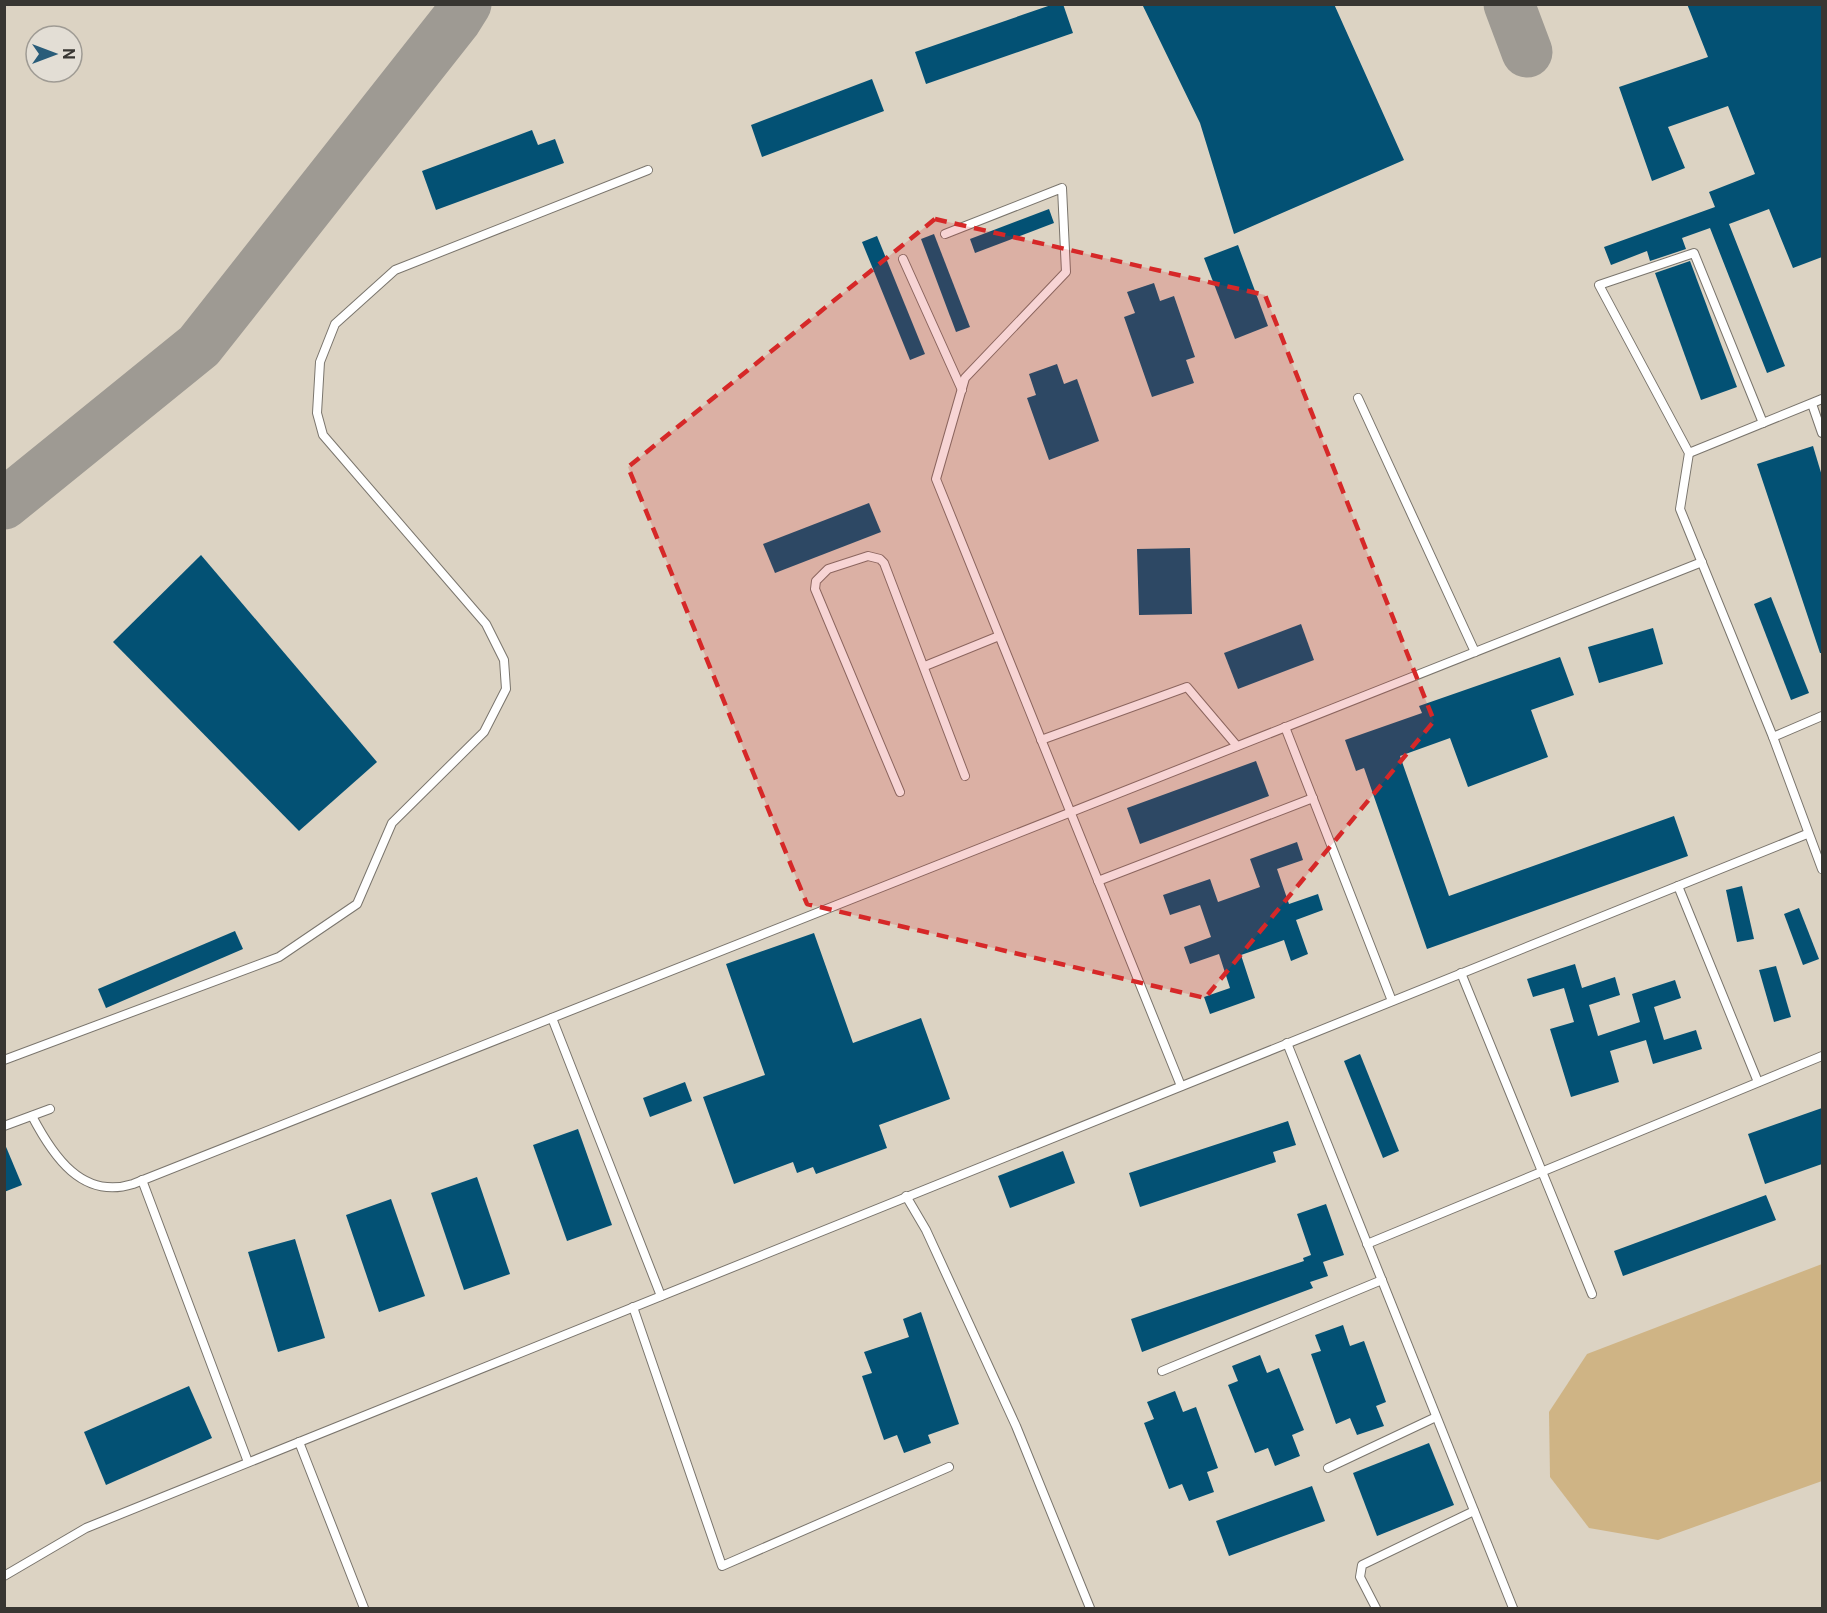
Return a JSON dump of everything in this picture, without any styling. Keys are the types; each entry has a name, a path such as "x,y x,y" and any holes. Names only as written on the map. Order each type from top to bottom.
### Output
{"lane":[{"path":"4,1060 279,957 357,904 392,823 484,732 506,689 504,660 486,624 324,435 317,413 320,362 335,324 395,270 648,170"},
{"path":"945,234 1062,188 1066,272 965,378 936,479 1181,1086"},
{"path":"1763,423 1694,253 1599,285 1689,453 1680,509 1773,737 1807,834 1822,869"},
{"path":"903,259 962,390"},
{"path":"1358,398 1475,652"},
{"path":"1689,453 1822,399"},
{"path":"1812,404 1822,433"},
{"path":"900,792 817,597 816,581 820,573 868,556 880,559 925,666 965,776"},
{"path":"32,1116 45,1142 69,1171 84,1183 114,1189 142,1180 1702,562"},
{"path":"925,666 999,636"},
{"path":"1041,740 1187,687 1238,746"},
{"path":"1773,737 1822,716"},
{"path":"1286,727 1392,1001"},
{"path":"1098,881 1313,798"},
{"path":"4,1576 86,1528 1807,834"},
{"path":"1678,886 1758,1082"},
{"path":"1461,973 1592,1294"},
{"path":"552,1018 661,1296"},
{"path":"1287,1043 1513,1608"},
{"path":"1367,1244 1822,1056"},
{"path":"4,1126 51,1108"},
{"path":"142,1180 248,1462"},
{"path":"906,1196 926,1230 1016,1426 1090,1608"},
{"path":"1162,1371 1382,1280"},
{"path":"633,1306 722,1566 949,1467"},
{"path":"1328,1468 1436,1417"},
{"path":"299,1442 363,1608"},
{"path":"1377,1608 1360,1577 1362,1565 1474,1511"}],"highlighted area":[{"path":"935,219 1265,295 1434,721 1205,998 807,904 628,467"}],"shaded area":[{"path":"5,5 1822,5 1822,1608 5,1608"},
{"path":"1822,1264 1822,1481 1658,1540 1589,1528 1550,1477 1549,1412 1587,1354"}],"building":[{"path":"1054,4 1063,4 1073,33 926,84 915,52"},
{"path":"1142,4 1334,4 1404,160 1234,234 1200,123"},
{"path":"1687,4 1822,4 1822,257 1793,268 1769,209 1729,224 1785,366 1767,373 1710,228 1682,238 1686,249 1650,261 1647,251 1611,265 1604,247 1715,207 1709,192 1755,174 1728,106 1668,127 1685,168 1652,181 1619,87 1708,57"},
{"path":"872,79 884,111 762,157 751,125"},
{"path":"532,130 538,145 555,139 564,163 436,210 422,171"},
{"path":"1049,209 1054,223 975,253 970,239"},
{"path":"934,234 970,327 956,332 921,239"},
{"path":"877,236 925,354 910,360 862,242"},
{"path":"1238,245 1268,326 1235,339 1204,258"},
{"path":"1690,261 1737,387 1701,400 1655,273"},
{"path":"1154,283 1160,301 1174,296 1195,357 1186,360 1194,383 1152,397 1124,317 1135,313 1127,292"},
{"path":"1057,364 1064,384 1077,379 1099,441 1049,460 1027,398 1036,395 1029,374"},
{"path":"1813,446 1822,476 1822,653 1820,653 1757,464"},
{"path":"869,503 881,532 775,573 763,544"},
{"path":"1190,548 1192,614 1139,615 1137,549"},
{"path":"201,555 377,762 299,831 113,642"},
{"path":"1771,597 1809,693 1791,700 1754,604"},
{"path":"1301,624 1314,660 1238,689 1224,653"},
{"path":"1653,628 1663,664 1599,683 1588,647"},
{"path":"1560,657 1574,695 1531,710 1548,757 1468,787 1450,738 1400,756 1449,896 1674,816 1688,856 1427,949 1364,768 1356,771 1345,740 1422,713 1419,706"},
{"path":"1256,761 1269,796 1140,844 1127,808"},
{"path":"1297,842 1303,860 1277,869 1289,904 1318,894 1323,910 1296,920 1308,954 1291,961 1284,940 1241,955 1255,998 1210,1014 1204,997 1230,988 1219,954 1190,964 1184,947 1211,937 1200,905 1170,915 1163,895 1210,879 1218,902 1260,887 1250,859"},
{"path":"1742,886 1754,939 1737,942 1726,890"},
{"path":"1799,908 1819,959 1803,965 1784,914"},
{"path":"235,931 243,949 106,1008 98,989"},
{"path":"814,933 853,1043 921,1018 950,1099 879,1125 887,1148 816,1174 813,1167 797,1173 793,1162 734,1184 703,1097 765,1075 726,964"},
{"path":"1575,964 1582,988 1615,977 1620,995 1589,1005 1598,1036 1640,1022 1632,994 1675,980 1681,998 1654,1007 1664,1040 1696,1030 1702,1049 1653,1064 1646,1040 1610,1051 1619,1082 1571,1097 1550,1029 1574,1022 1564,988 1533,997 1527,979"},
{"path":"1776,966 1791,1017 1774,1022 1759,970"},
{"path":"1360,1054 1399,1151 1383,1158 1344,1061"},
{"path":"685,1082 692,1101 650,1117 643,1098"},
{"path":"1822,1108 1822,1164 1765,1184 1748,1134"},
{"path":"1288,1121 1296,1145 1273,1152 1276,1162 1140,1207 1129,1173"},
{"path":"578,1129 612,1225 567,1241 533,1145"},
{"path":"4,1142 22,1185 4,1192"},
{"path":"1063,1151 1075,1183 1010,1208 998,1176"},
{"path":"477,1177 510,1274 464,1290 431,1193"},
{"path":"1766,1195 1776,1220 1623,1276 1614,1251"},
{"path":"391,1199 425,1296 379,1312 346,1215"},
{"path":"1326,1204 1344,1255 1323,1262 1328,1276 1310,1282 1313,1288 1142,1352 1131,1319 1304,1261 1303,1258 1311,1255 1297,1214"},
{"path":"295,1239 325,1338 278,1352 248,1252"},
{"path":"921,1312 959,1424 928,1435 931,1443 904,1453 897,1435 884,1440 862,1376 872,1373 864,1352 909,1337 903,1319"},
{"path":"1343,1325 1350,1346 1364,1341 1386,1402 1376,1406 1384,1426 1357,1435 1350,1418 1336,1424 1311,1354 1321,1351 1315,1335"},
{"path":"1260,1355 1267,1373 1279,1368 1304,1430 1292,1435 1300,1456 1275,1466 1268,1448 1255,1453 1228,1385 1238,1381 1232,1366"},
{"path":"189,1386 212,1438 106,1485 84,1432"},
{"path":"1175,1391 1183,1412 1196,1407 1218,1468 1207,1472 1214,1492 1189,1501 1182,1484 1169,1489 1144,1423 1154,1419 1147,1402"},
{"path":"1429,1443 1454,1505 1377,1536 1353,1473"},
{"path":"1312,1486 1325,1521 1229,1556 1216,1521"}],"taxiway":[{"path":"4,504 199,346 456,20 466,4"},
{"path":"1509,4 1527,52"}]}
